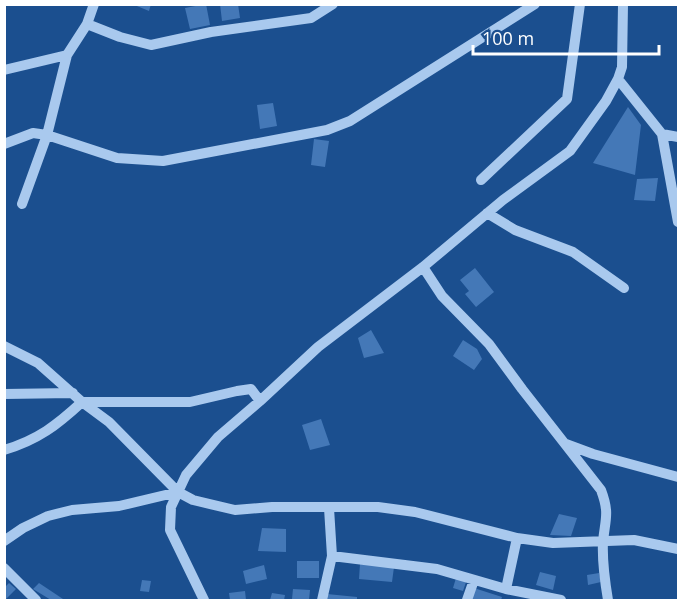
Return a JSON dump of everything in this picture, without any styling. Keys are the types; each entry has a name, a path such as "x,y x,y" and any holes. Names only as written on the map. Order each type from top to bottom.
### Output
{"street":[{"path":"22,204 47,135 67,55 87,24 94,4"},
{"path":"87,24 120,37 151,45 211,32 310,18 333,4"},
{"path":"4,144 33,133 47,135 117,158 163,161 327,130 350,121 535,4"},
{"path":"481,180 567,99 580,4"},
{"path":"204,600 170,530 171,507 186,475 218,437 318,348 423,267 487,213 570,151 618,80 622,67 623,4"},
{"path":"4,70 67,55"},
{"path":"618,80 662,134 674,170 678,222"},
{"path":"662,134 678,137"},
{"path":"487,213 514,230 573,252 624,288"},
{"path":"423,267 442,296 489,344 601,490 607,505 608,520 603,542 608,600"},
{"path":"5,350 38,363 82,402 109,422 178,492 215,507 235,510 272,507 378,507 415,512 517,538 553,543 634,540 678,549"},
{"path":"4,450 40,436 82,402 190,402 251,389 261,401"},
{"path":"4,394 73,393"},
{"path":"566,444 592,454 678,477"},
{"path":"4,541 23,528 48,516 72,510 120,506 178,492"},
{"path":"322,600 332,556 329,508"},
{"path":"506,589 517,538"},
{"path":"332,556 438,569 506,589 561,600"},
{"path":"4,568 36,600"},
{"path":"467,600 474,580"}],"building":[{"path":"132,4 151,4 149,11"},
{"path":"206,4 210,25 190,29 185,8"},
{"path":"220,4 238,4 240,18 222,21"},
{"path":"273,103 277,126 260,129 257,105"},
{"path":"628,107 641,125 635,175 593,163"},
{"path":"314,139 329,141 325,167 311,165"},
{"path":"658,178 655,201 634,200 637,179"},
{"path":"475,268 494,292 476,307 465,294 469,291 460,280"},
{"path":"371,330 384,353 364,358 358,338"},
{"path":"463,340 477,349 482,359 474,370 453,356"},
{"path":"321,419 330,445 310,450 302,425"},
{"path":"559,514 577,518 571,536 550,535"},
{"path":"262,528 286,529 286,552 258,551"},
{"path":"297,561 319,561 319,578 297,578"},
{"path":"360,564 394,567 392,582 359,579"},
{"path":"264,565 267,579 246,584 243,571"},
{"path":"540,572 556,576 553,590 536,585"},
{"path":"599,573 601,582 588,585 587,575"},
{"path":"456,578 466,582 463,591 453,588"},
{"path":"142,580 151,581 149,592 140,591"},
{"path":"9,583 16,589 5,600 5,587"},
{"path":"39,583 63,599 51,600 33,589"},
{"path":"474,588 502,597 501,600 470,600"},
{"path":"293,589 310,590 309,600 292,599"},
{"path":"245,591 246,600 230,600 229,593"},
{"path":"272,593 285,595 284,600 270,600"},
{"path":"327,594 357,597 357,600 327,600"}]}
